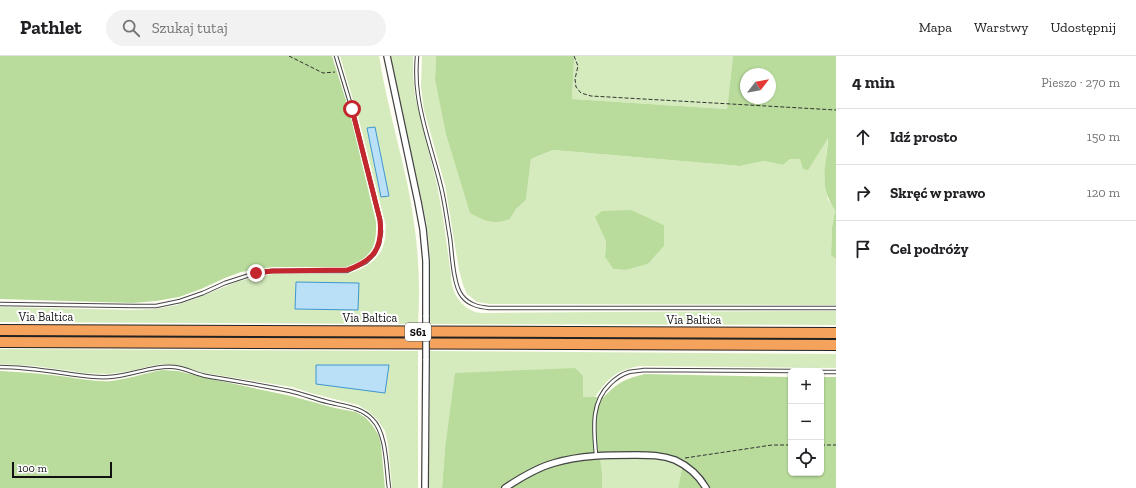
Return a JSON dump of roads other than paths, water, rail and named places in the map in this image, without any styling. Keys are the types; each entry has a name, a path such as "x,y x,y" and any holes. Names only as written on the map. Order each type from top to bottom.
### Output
{"highway":[{"name":"Via Baltica","path":"0,330 836,333"},
{"name":"Via Baltica","path":"0,342 836,345"}],"street":[{"path":"387,56 418,202 423,229 426,261 425,488"},
{"path":"505,488 535,470 553,463 573,458 596,455 653,455 675,460 689,468 706,488"}],"lane":[{"path":"0,304 156,306 180,301 225,283 256,273 272,271 347,270 366,262 374,254 379,244 381,232 380,220 352,109 336,56"},
{"path":"417,56 416,75 418,96 442,188 456,285 462,296 470,303 478,307 490,308 836,308"},
{"path":"0,367 36,369 86,376 108,377 132,374 147,369 162,367 176,368 204,376 291,391 327,402 354,408 362,411 372,418 379,427 383,439 389,488"},
{"path":"596,455 594,424 598,401 606,389 616,379 628,373 644,370 788,371"},
{"path":"824,372 836,372"}],"water":[{"path":"375,127 389,196 381,197 367,128"},
{"path":"296,282 359,283 358,310 295,309"},
{"path":"316,365 389,365 385,393 316,384"}]}
